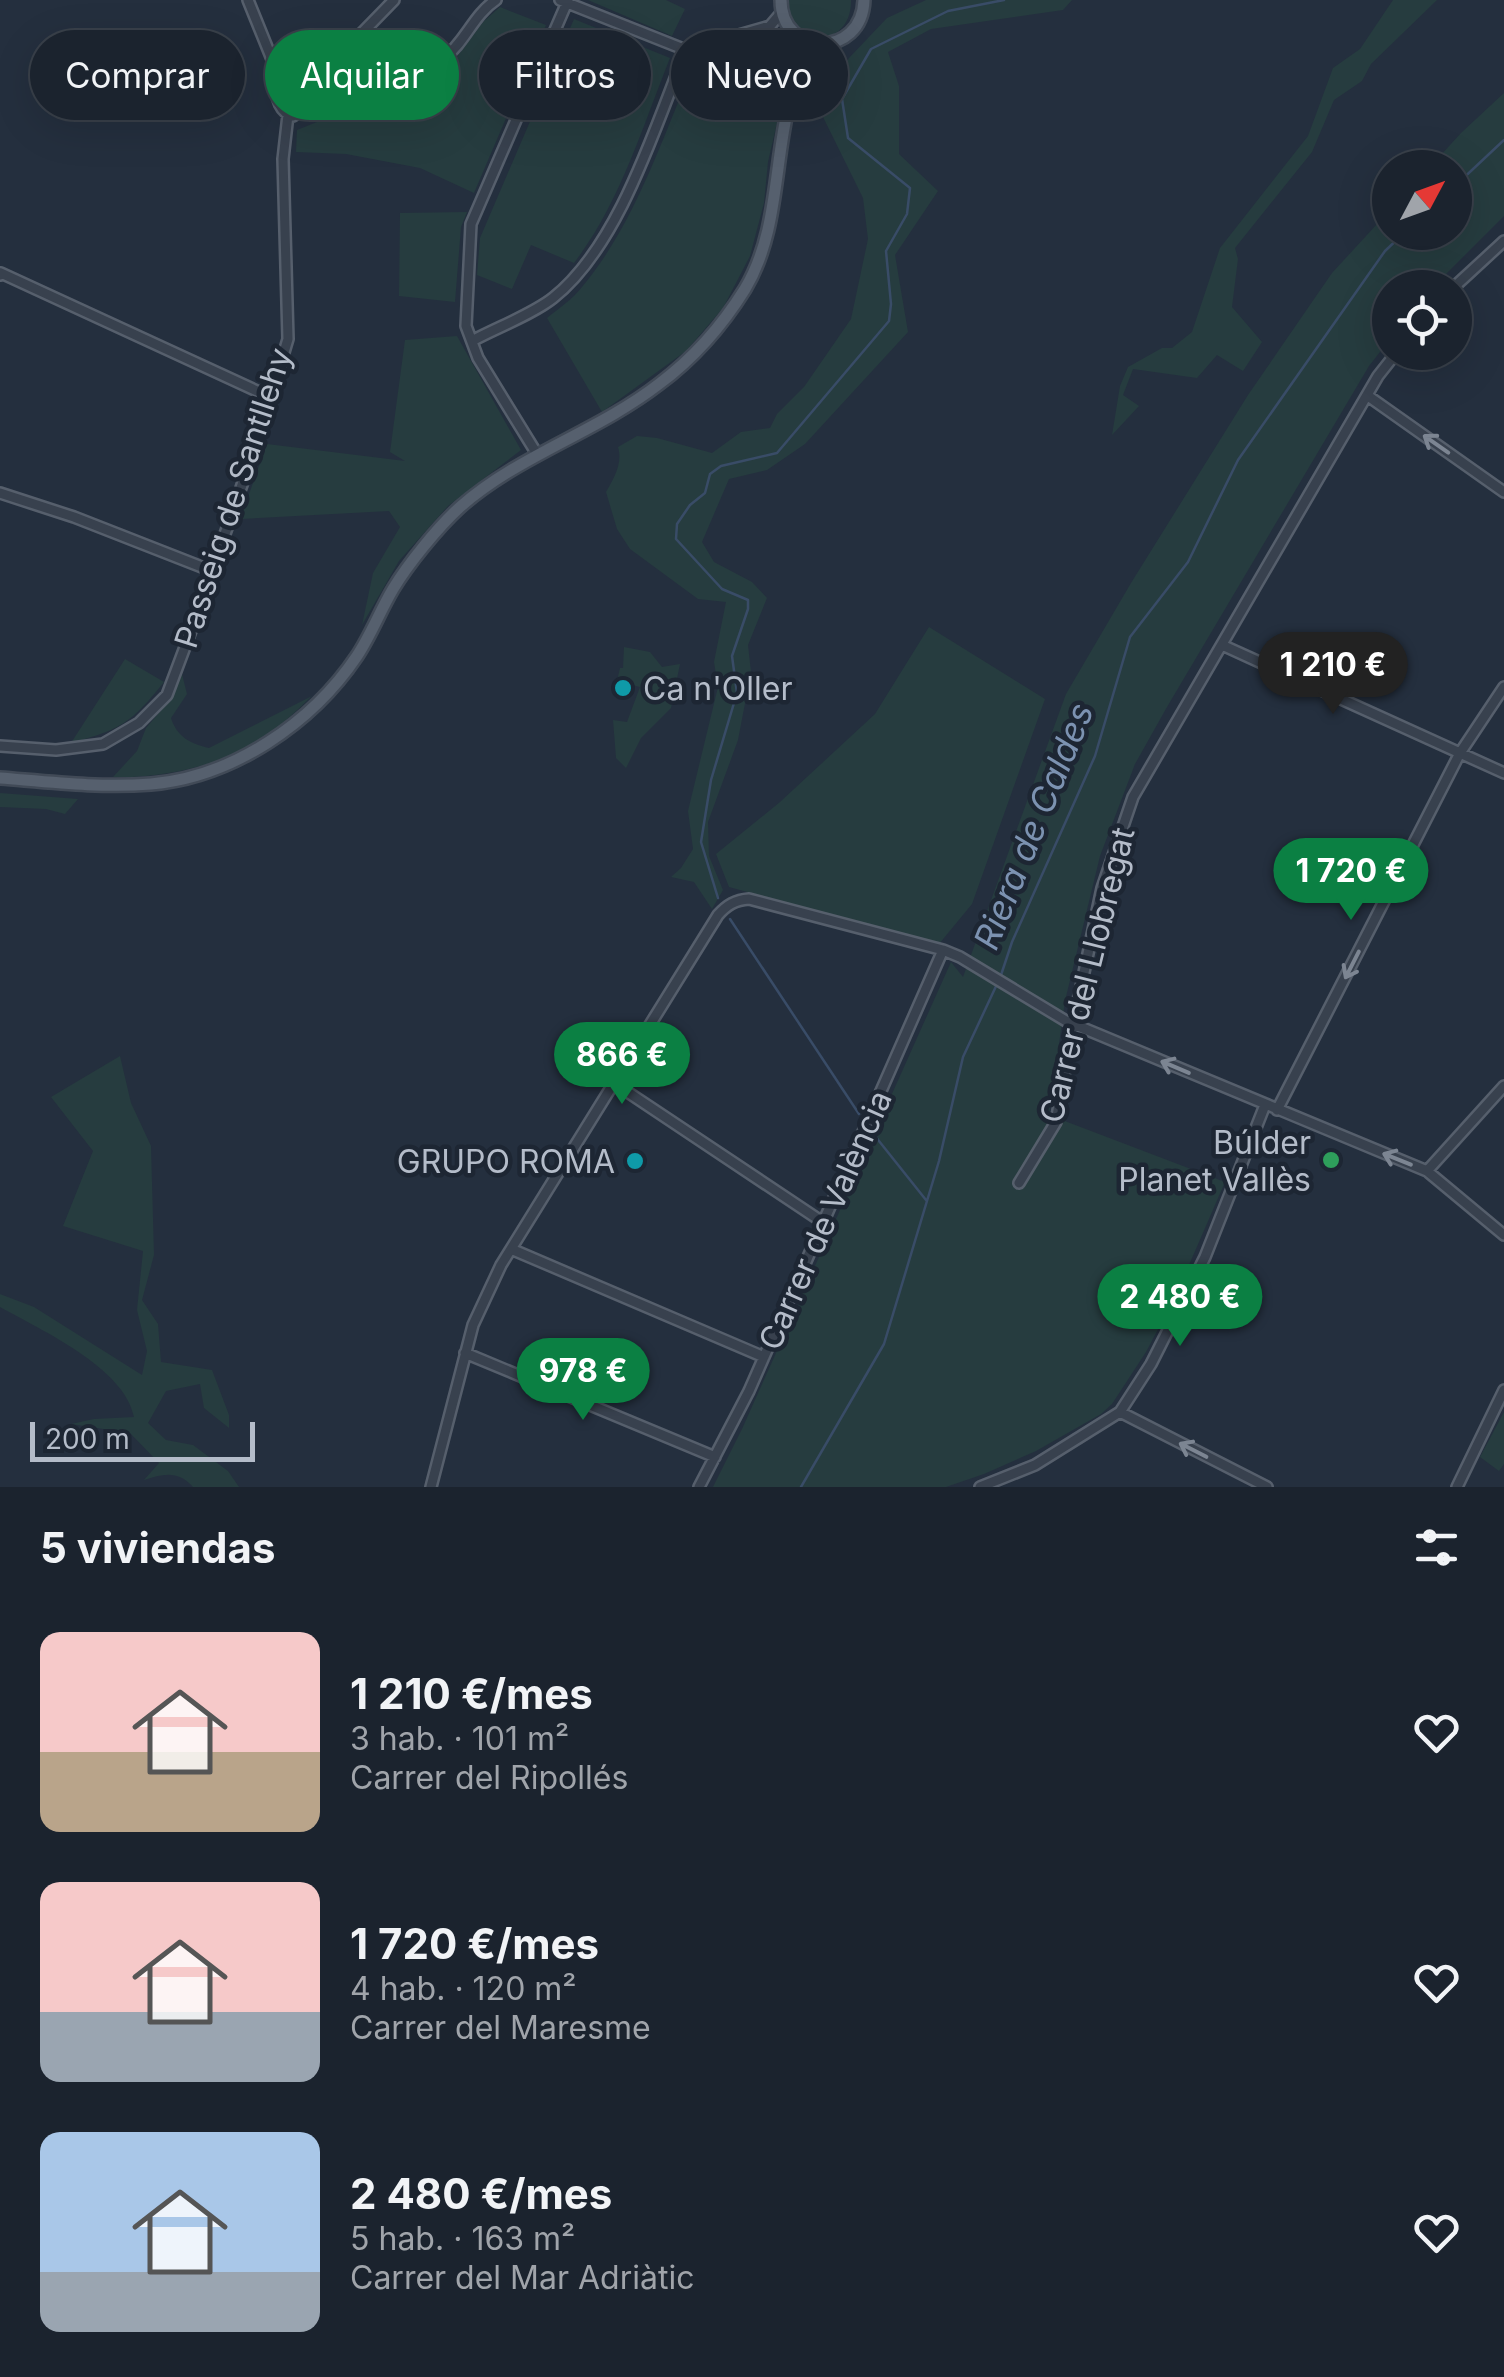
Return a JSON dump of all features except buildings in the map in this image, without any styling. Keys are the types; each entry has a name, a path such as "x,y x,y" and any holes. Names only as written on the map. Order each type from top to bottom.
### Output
{"main road":[{"path":"848,36 864,12 864,0"},
{"path":"782,6 792,30"},
{"path":"0,778 114,786 156,784 240,759 305,716 357,656 394,586 439,528 513,467 657,386 696,353 722,323 747,285 767,240 787,120"}],"street":[{"path":"248,0 265,38"},
{"path":"365,30 394,0"},
{"path":"459,42 480,13 496,0"},
{"path":"537,454 478,358 466,326 471,224 565,1 671,44"},
{"path":"756,30 770,26 782,6"},
{"path":"472,341 551,300 584,268 624,203 671,87"},
{"name":"Passeig de Santllehy","path":"0,746 56,750 103,744 139,724 166,695 212,571 288,339 283,159 287,120"},
{"path":"1472,270 1504,240"},
{"path":"0,274 270,397"},
{"name":"Carrer del Llobregat","path":"1019,1183 1056,1122 1102,888 1133,797 1382,370"},
{"path":"1368,396 1504,492"},
{"path":"0,493 74,517 212,571"},
{"path":"1222,645 1504,773"},
{"path":"1277,1110 1460,754 1504,687"},
{"path":"430,1487 473,1325 501,1265 718,915 732,902 749,900 960,957 1073,1024 1427,1171 1504,1235"},
{"name":"Carrer de València","path":"700,1487 764,1356 943,950"},
{"path":"614,1083 824,1223"},
{"path":"1427,1171 1504,1086"},
{"path":"980,1487 1034,1465 1120,1412 1151,1364 1205,1257 1265,1105"},
{"path":"512,1249 764,1356"},
{"path":"465,1353 715,1457"},
{"path":"1457,1487 1504,1390"},
{"path":"1120,1412 1267,1487"}],"green space":[{"path":"588,0 666,0 685,9 671,36"},
{"path":"787,0 851,0 848,17 838,30 800,30 790,16"},
{"path":"926,0 1072,0 1063,10 931,29 888,52 899,86 899,154 938,191 895,255 908,332 805,444 767,470 729,479 702,542 714,562 752,582 767,598 748,645 751,672 738,740 708,822 709,856 723,890 712,909 694,882 671,877 693,849 688,811 718,687 714,662 726,602 698,599 630,549 617,529 606,492 619,465 618,447 637,436 712,453 741,432 770,428 851,319 868,239 863,198 824,120 848,120 848,60 887,18"},
{"path":"1393,0 1437,0 1371,64 1362,81 1334,100 1312,152 1235,248 1238,259 1232,307 1262,342 1243,371 1217,355 1197,378 1133,369 1123,395 1139,406 1112,435 1120,386 1128,367 1162,348 1172,348 1192,332 1220,248 1308,136 1333,68 1360,49"},
{"path":"500,7 546,25 544,30 479,30 479,120 505,120 474,193 420,168 346,154 296,152 297,130 322,120 459,120 459,54 483,22"},
{"path":"574,19 601,30 569,30"},
{"path":"651,50 670,58 651,107"},
{"path":"1504,93 1504,216 1472,248 1472,150 1446,150"},
{"path":"531,120 646,120 604,216 574,263 531,245 512,289 477,275 480,238"},
{"path":"671,120 778,120 764,203 750,256 723,308 686,351 602,412 547,318 578,291 601,261 647,178"},
{"path":"467,212 461,227 455,302 399,296 400,213"},
{"path":"1372,230 1372,250 1470,250 1450,270 1372,270 1372,362 1135,764 1100,856 1065,1001 1049,1115 1225,1182 1176,1295 1112,1404 1036,1451 984,1474 946,1487 713,1487 951,962 963,977 1066,694 1248,395 1332,273"},
{"path":"457,336 521,450 448,506 399,561 362,625 373,573 400,527 389,511 240,519 267,444 405,461 390,452 405,340"},
{"path":"929,627 1045,699 972,904 939,944 729,887 716,854 780,802 875,714"},
{"path":"624,647 650,652 662,667 680,664 671,708 641,738 626,768 616,758 613,720 627,722 640,687 617,681 623,668"},
{"path":"125,659 164,682 124,723 71,743"},
{"path":"182,674 187,694 171,718 186,739 209,748 312,696 264,738 231,756 171,773 113,777 137,751 146,728 170,700"},
{"path":"0,793 78,799 65,814 0,807"},
{"path":"120,1056 131,1103 151,1146 154,1255 142,1300 158,1324 161,1362 212,1370 229,1415 229,1428 204,1408 200,1384 166,1391 148,1423 166,1440 193,1445 228,1471 239,1487 193,1487 170,1475 144,1480 159,1463 130,1433 71,1424 134,1417 115,1382 79,1352 0,1307 0,1294 34,1307 142,1375 147,1351 137,1310 143,1251 63,1226 93,1151 51,1097"},
{"path":"1504,1412 1504,1464 1499,1471 1480,1457"}],"waterway":[{"path":"718,898 701,842 711,780 737,693 732,656 748,600 722,589 676,539 677,524 690,505 705,493 710,474 721,466 777,453 889,321 886,251 907,214 910,188 848,138 842,99 871,49 948,11 1004,0"},
{"name":"Riera de Caldes","path":"1472,170 1504,140"},
{"name":"Riera de Caldes","path":"1001,975 1095,756 1130,637 1188,562 1238,460 1386,250"},
{"path":"730,919 859,1114"},
{"name":"Riera de Caldes","path":"801,1487 884,1344 939,1161 963,1057 998,982"},
{"path":"871,1131 926,1200"}],"place":[{"name":"Ca n'Oller","path":"623,688"},
{"name":"Búlder Planet Vallès","path":"1331,1160"},
{"name":"GRUPO ROMA","path":"635,1161"}]}
